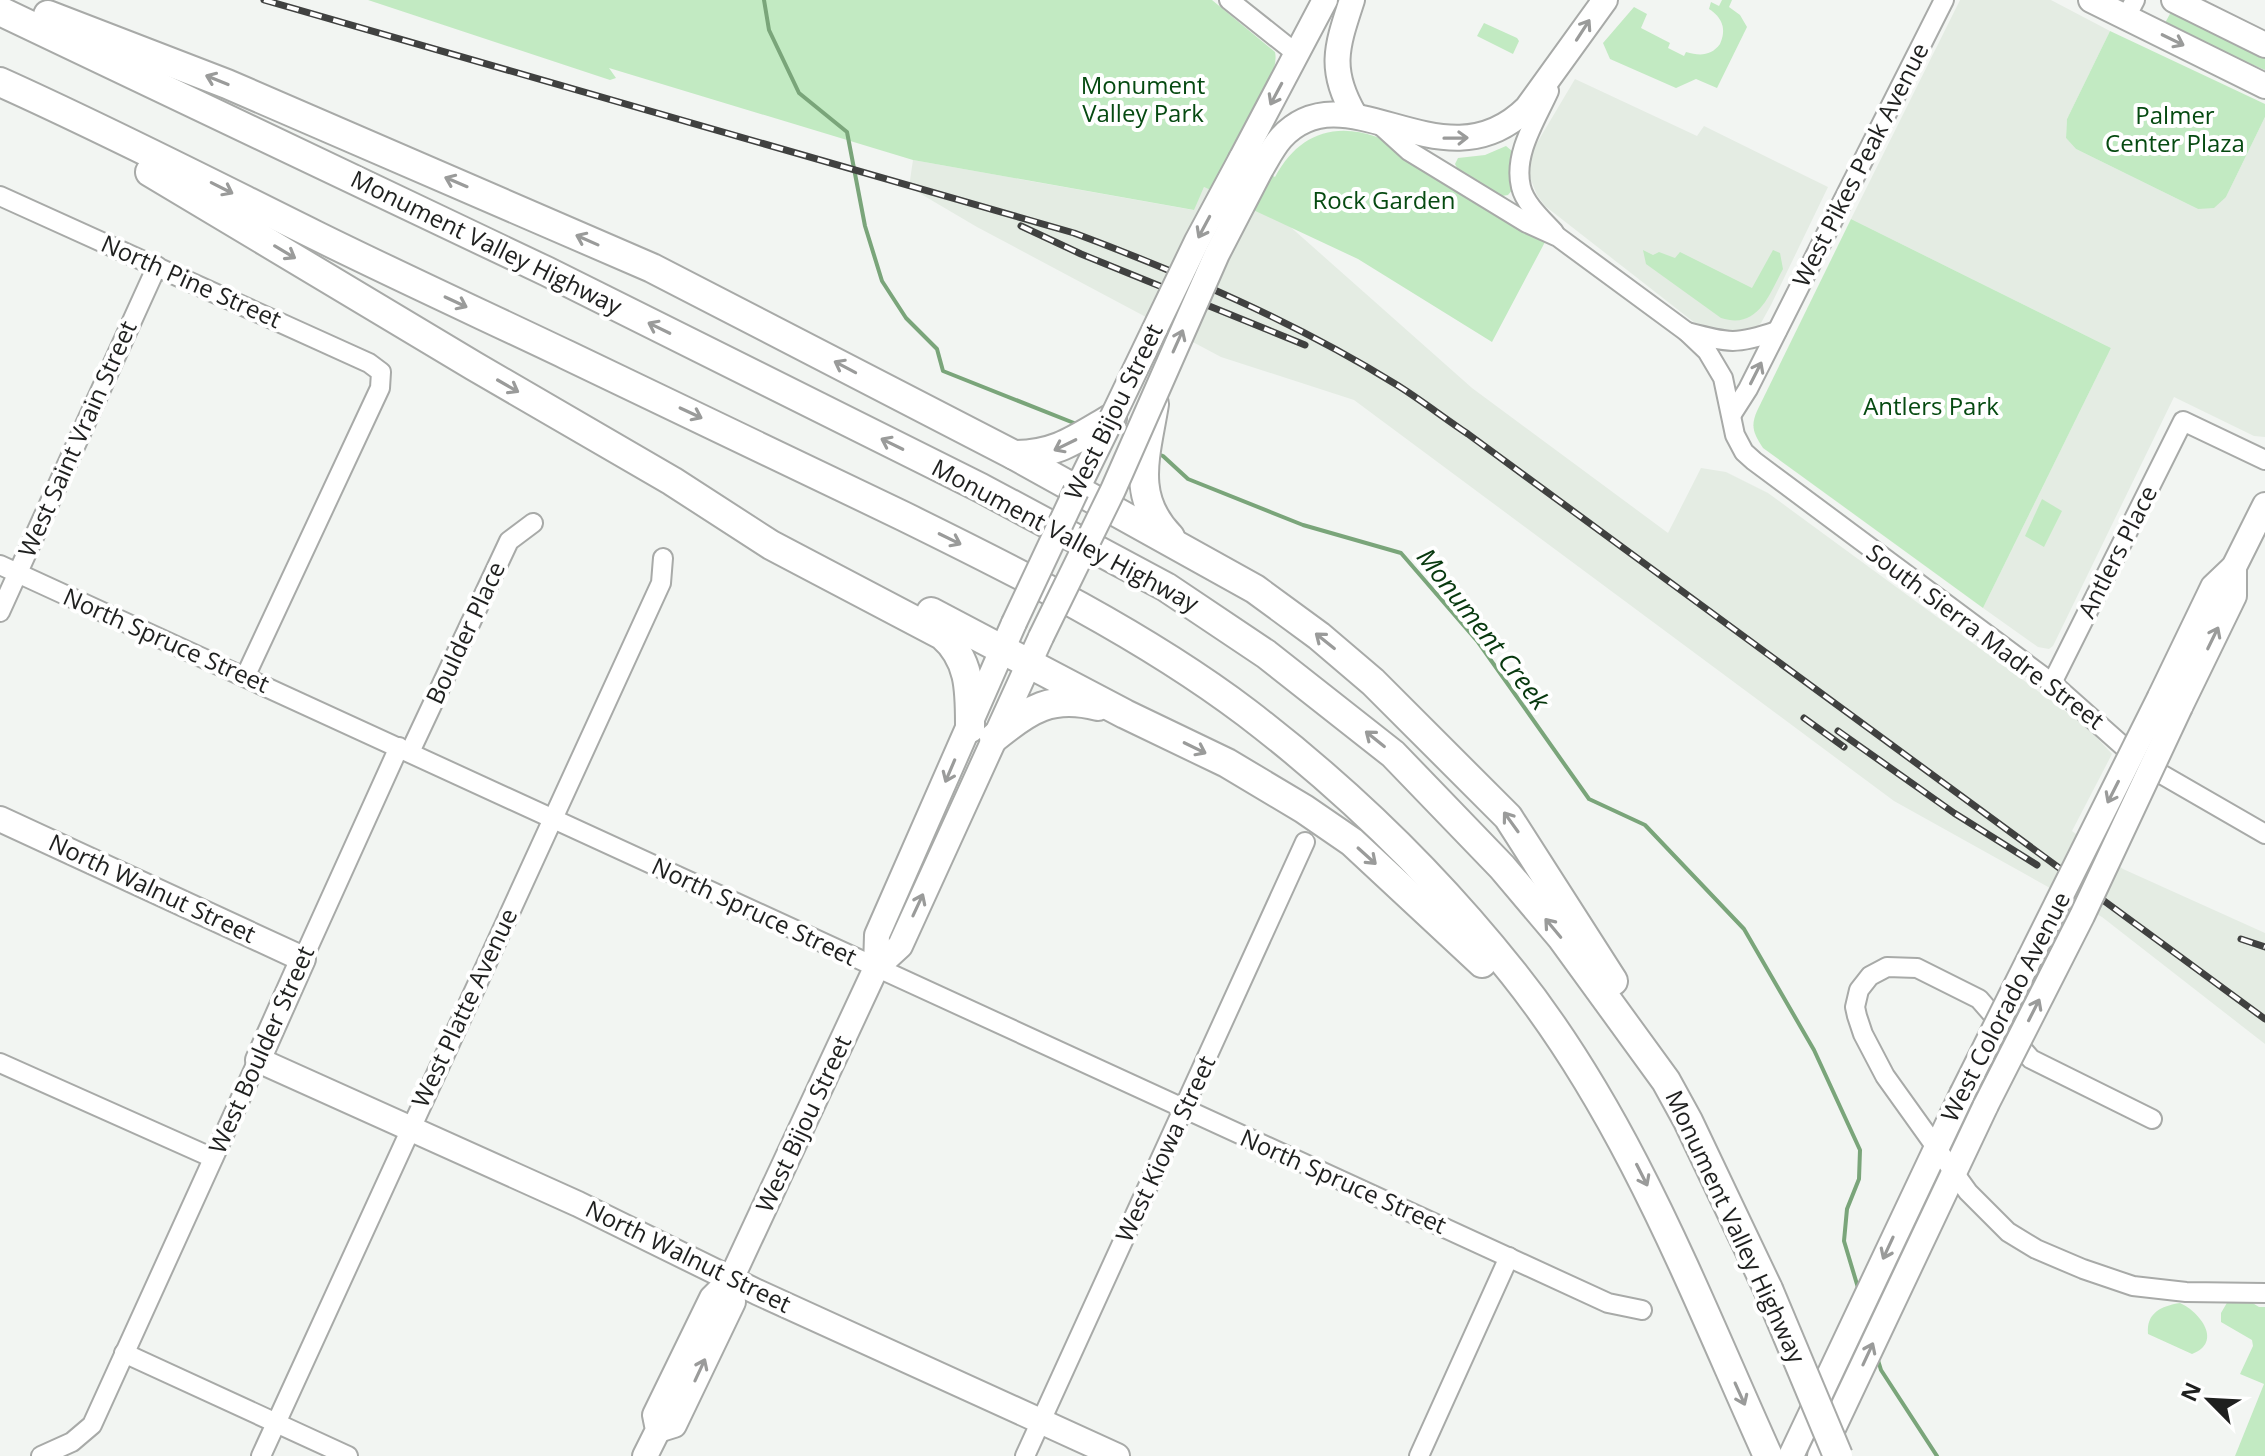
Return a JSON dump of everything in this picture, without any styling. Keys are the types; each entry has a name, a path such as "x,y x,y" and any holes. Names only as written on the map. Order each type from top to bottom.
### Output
{"highway":[{"path":"7,0 114,38 227,84 652,268 1014,455 1255,589 1319,636 1373,682 1508,817 1603,961 1666,1081"},
{"name":"Monument Valley Highway","path":"0,11 559,277 1053,524 1191,603 1266,654 1331,704 1393,754 1502,867 1562,938 1666,1081 1713,1171 1768,1289 1838,1456"},
{"path":"0,84 700,499 771,545 942,635 954,645 964,663 982,733 1032,709 1057,701 1094,704 1125,714 1250,776 1352,842 1476,956 1603,1108"},
{"path":"0,84 86,121 317,236 964,546 1088,612 1243,710 1317,770 1424,872 1514,974 1550,1023 1603,1108 1660,1211 1768,1456"},
{"path":"1155,393 1142,485 1151,514 1176,544"},
{"path":"1014,455 1049,453 1112,418"},
{"path":"700,499 1008,636 1035,650 1125,714"}],"main road":[{"name":"West Bijou Street","path":"982,733 1035,650 1104,507 1217,254 1297,54 1325,0"},
{"path":"1352,0 1337,52 1341,92 1364,118"},
{"path":"1251,164 1282,137 1316,117 1364,118 1446,139 1480,136 1514,121 1562,62 1605,0"},
{"path":"2174,0 2265,45"},
{"path":"2100,2 2130,9 2265,86"},
{"name":"West Bijou Street","path":"645,1456 658,1430 674,1425 733,1302 731,1279 876,968 900,946 982,733 1008,636 1076,491 1197,241 1251,164"},
{"name":"West Colorado Avenue","path":"1820,1456 1954,1173 2082,916 2170,702 2213,587 2234,567 2265,505"},
{"name":"West Colorado Avenue","path":"1791,1456 1936,1148 2170,702"},
{"name":"North Walnut Street","path":"0,819 303,959"},
{"name":"West Boulder Street","path":"258,1060 303,959"},
{"name":"North Walnut Street","path":"258,1060 578,1204 731,1279 1117,1456"}],"street":[{"path":"1229,0 1297,54"},
{"name":"West Pikes Peak Avenue","path":"1732,414 1748,389 1944,0"},
{"path":"1562,62 1520,160 1521,188 1531,207 1558,237 1687,332 1726,342 1739,342 1777,331"},
{"path":"1364,118 1409,151 1527,223 1558,237"},
{"name":"North Pine Street","path":"0,196 369,363 381,372 381,386 245,677"},
{"name":"West Saint Vrain Street","path":"0,612 157,266"},
{"name":"South Sierra Madre Street","path":"1687,332 1707,351 1723,378 1739,444 1754,461 2052,683 2142,763 2265,834"},
{"name":"Antlers Place","path":"2052,683 2183,421 2265,460"},
{"name":"Boulder Place","path":"405,750 509,541 533,523"},
{"name":"West Platte Avenue","path":"261,1456 661,583 663,558"},
{"name":"North Spruce Street","path":"0,565 1608,1303 1642,1310"},
{"name":"West Boulder Street","path":"303,959 405,750"},
{"name":"West Kiowa Street","path":"1025,1456 1305,842"},
{"path":"2152,1119 2031,1059 1979,999 1917,968 1887,967 1870,976 1859,990 1855,1007 1863,1034 1891,1085 1954,1173 1991,1217 2008,1232 2036,1249 2123,1284 2149,1289 2265,1293"},
{"name":"West Boulder Street","path":"41,1456 72,1442 92,1425 258,1060"},
{"path":"0,1063 213,1158"},
{"path":"1419,1456 1509,1257"},
{"path":"124,1353 348,1456"}],"shaded area":[{"path":"1960,0 2051,0 2110,31 2067,119 2066,138 2076,149 2198,209 2226,197 2265,117 2265,437 2254,436 2174,397 2049,649 2038,647 1983,608 2111,348 1851,219"},
{"path":"1575,79 1697,136 1704,126 1828,187 1771,305 1761,323 1750,333 1704,330 1545,206 1537,195 1529,175 1531,153"},
{"path":"913,160 1193,210 1204,187 1286,223 1472,388 1668,533 1701,468 1726,472 1768,493 2087,727 2112,754 2072,831 2123,869 2265,933 2265,1044 2102,917 1894,801 1354,400 1221,357 977,227 909,187"}],"green space":[{"name":"Monument Valley Park","path":"368,0 1212,0 1275,52 1272,75 1230,152 1275,177 1294,151 1305,142 1331,132 1361,132 1377,137 1545,242 1492,342 1358,259 1204,187 1194,210 913,160 609,68 616,78 610,80"},
{"path":"1722,0 1732,0 1729,7 1740,15 1747,27 1717,88 1696,79 1676,88 1610,59 1603,43 1634,7 1647,14 1641,28 1670,43 1668,48 1684,56 1686,52 1701,54 1713,51 1720,44 1723,28 1709,9 1711,2 1719,6"},
{"path":"2171,12 2265,54 2265,70 2168,29 2165,23"},
{"path":"1484,23 1517,38 1519,41 1513,54 1477,36"},
{"name":"Palmer Center Plaza","path":"2110,31 2265,104 2265,117 2226,197 2214,208 2198,209 2076,149 2066,138 2067,119"},
{"path":"1506,146 1512,151 1510,171 1513,189 1508,195 1502,196 1455,164 1458,158 1485,155"},
{"name":"Antlers Park","path":"1851,219 2111,348 1983,608 1763,448 1755,434 1753,426 1757,411"},
{"path":"1643,250 1653,255 1659,252 1675,258 1680,252 1752,288 1773,250 1780,253 1783,269 1761,308 1744,319 1734,320 1721,318 1646,264"},
{"path":"2042,499 2062,511 2044,547 2025,536"},
{"path":"2246,1299 2265,1307 2265,1456 2235,1456 2264,1384 2240,1374 2253,1346 2252,1340 2221,1322 2221,1313 2228,1301"},
{"path":"2180,1303 2201,1320 2207,1335 2201,1349 2192,1354 2148,1334 2149,1321 2156,1312"}],"waterway":[{"name":"Monument Creek","path":"764,0 769,30 799,93 847,132 865,226 882,281 906,318 937,349 943,371 1079,425"},
{"name":"Monument Creek","path":"1155,453 1163,456 1188,479 1303,525 1401,553 1478,642 1589,799 1645,825 1744,929 1814,1050 1860,1150 1859,1179 1847,1209 1844,1241 1859,1291"},
{"name":"Monument Creek","path":"1877,1357 1881,1370 1937,1456"}],"railway":[{"path":"264,0 1074,233 1199,283 1280,320 1397,385 1468,434 2265,1019"},
{"path":"1021,226 1081,254 1305,345"},
{"path":"1804,718 1844,747"},
{"path":"1838,731 1954,813 2037,865"},
{"path":"2241,939 2265,947"}],"park label":[{"name":"Rock Garden","path":"1384,201"}]}
